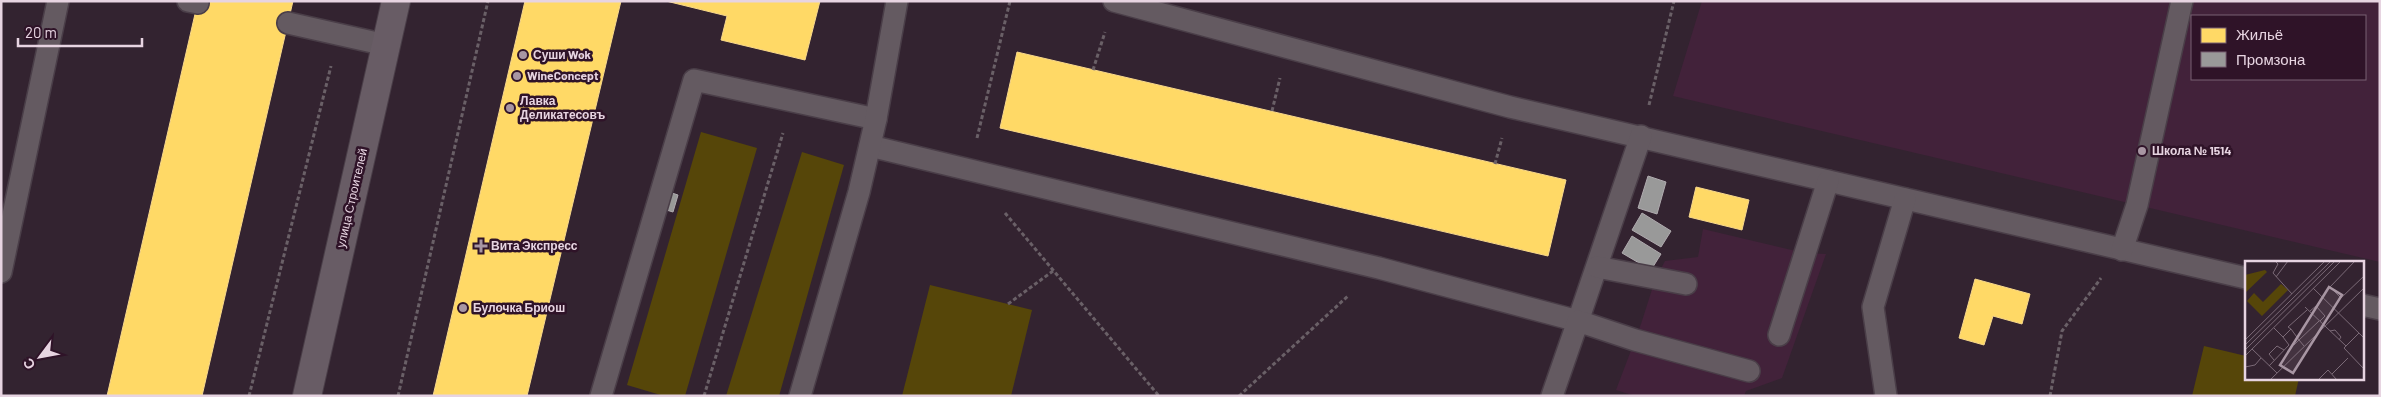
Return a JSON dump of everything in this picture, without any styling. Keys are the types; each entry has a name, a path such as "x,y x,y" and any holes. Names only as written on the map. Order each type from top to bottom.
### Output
{"street":[{"name":"улица Строителей","path":"307,396 396,1"}],"lane":[{"path":"1,272 58,1"},
{"path":"800,396 859,192 876,119 897,1"},
{"path":"1115,1 1510,107 2245,278"},
{"path":"2122,250 2137,205 2182,1"},
{"path":"288,23 386,45"},
{"path":"601,396 694,80 876,119"},
{"path":"1552,396 1641,136"},
{"path":"870,146 1379,268 1578,321 1635,340 1749,372"},
{"path":"1779,335 1828,181"},
{"path":"1886,396 1873,307 1905,199"},
{"path":"1597,266 1686,284"},
{"path":"2364,305 2380,309"}],"path":[{"path":"398,396 488,1"},
{"path":"1010,1 969,171 1159,396"},
{"path":"1093,70 1115,1"},
{"path":"1641,136 1674,1"},
{"path":"249,396 338,34"},
{"path":"704,396 793,102"},
{"path":"2050,396 2062,331 2122,250"},
{"path":"1239,396 1379,268"},
{"path":"1008,304 1054,271"}],"shaded area":[{"name":"Школа № 1514","path":"1702,1 2380,1 2380,262 1673,96"},
{"path":"701,132 757,148 685,396 664,396 627,385"},
{"path":"802,152 844,165 779,396 726,396"},
{"path":"1703,229 1804,253 1826,254 1782,378 1746,391 1744,396 1635,396 1616,390 1641,324 1655,280 1665,261 1698,257"},
{"path":"930,285 1032,310 1011,396 902,396"},
{"path":"2204,346 2245,356 2245,380 2299,380 2295,396 2192,396"}],"building: Жильё":[{"path":"198,1 293,1 202,396 107,396"},
{"path":"525,1 621,1 527,396 433,396"},
{"path":"666,1 820,1 805,60 721,40 727,16"},
{"path":"1017,52 1566,180 1548,256 1000,128"},
{"path":"1696,187 1749,200 1742,230 1689,217"},
{"path":"1975,279 2030,294 2022,324 1993,316 1984,345 1959,338"}],"building: Промзона":[{"path":"1648,176 1666,182 1657,214 1638,208"},
{"path":"669,192 678,195 673,212 663,209"},
{"path":"1642,213 1671,231 1661,247 1632,230"},
{"path":"1632,236 1661,254 1651,270 1622,253"}],"place":[{"name":"Суши Wok","path":"523,55"},
{"name":"WineConcept","path":"517,76"},
{"name":"Лавка Деликатесовъ","path":"510,108"},
{"name":"Школа № 1514","path":"2142,151"},
{"name":"Вита Экспресс","path":"481,246"},
{"name":"Булочка Бриош","path":"463,308"}]}
